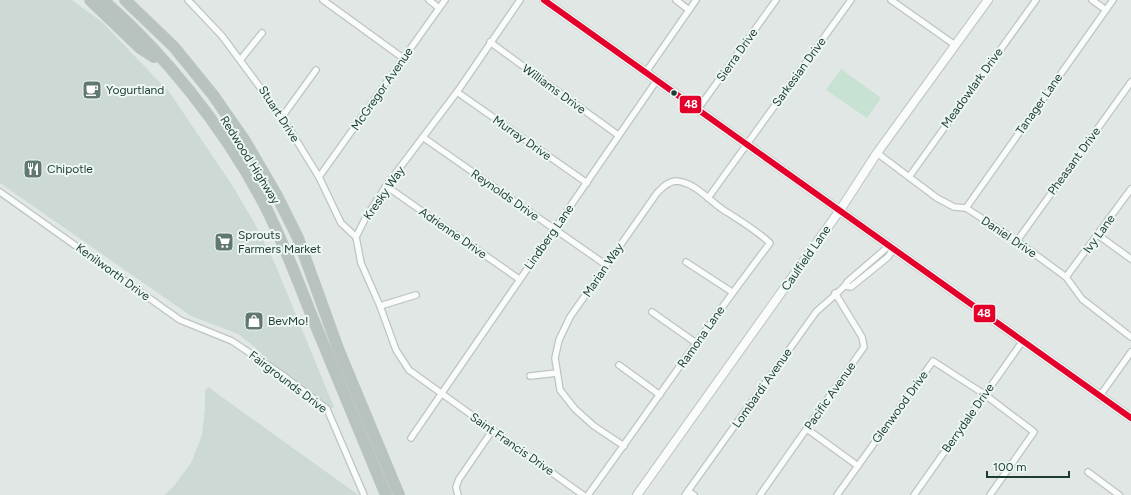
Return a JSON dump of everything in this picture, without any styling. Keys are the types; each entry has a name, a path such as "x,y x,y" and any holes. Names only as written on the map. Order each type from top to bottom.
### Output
{"highway":[{"path":"90,0 140,48 164,63"},
{"name":"Redwood Highway","path":"103,0 128,23 202,108 233,152 262,200 294,271 386,495"},
{"name":"Redwood Highway","path":"125,0 160,32 188,63 213,95 245,141 276,194 298,238 339,351 399,495"},
{"path":"134,0 157,23 160,32"}],"main road":[{"path":"544,0 892,247 1099,397 1131,418"},
{"name":"Caulfield Lane","path":"637,495 840,210 877,153 988,0"}],"street":[{"name":"Stuart Drive","path":"188,0 196,4 241,59 282,117 319,177 342,223 356,237"},
{"path":"323,0 403,58"},
{"path":"429,0 439,8"},
{"name":"McGregor Avenue","path":"319,177 445,0"},
{"name":"Kresky Way","path":"356,237 366,217 386,186 424,138 520,0"},
{"path":"676,0 689,10"},
{"path":"646,72 696,0"},
{"name":"Sierra Drive","path":"698,110 776,0"},
{"name":"Sarkesian Drive","path":"746,143 754,135 851,0"},
{"path":"891,0 955,45"},
{"name":"Meadowlark Drive","path":"909,177 1036,0"},
{"path":"1092,0 1106,10"},
{"name":"Tanager Lane","path":"966,208 1113,0"},
{"path":"241,59 262,32"},
{"name":"Williams Drive","path":"490,42 618,135"},
{"path":"282,117 316,70"},
{"name":"Lindberg Lane","path":"410,438 475,346 519,279 554,231 618,135 657,80"},
{"name":"Pheasant Drive","path":"1017,240 1131,82"},
{"name":"Murray Drive","path":"457,92 587,183"},
{"name":"Reynolds Drive","path":"424,138 554,231 606,265"},
{"path":"708,198 746,143"},
{"name":"Daniel Drive","path":"877,153 937,198 954,207 966,208 1017,240 1066,277 1082,299 1131,337"},
{"name":"Marian Way","path":"624,446 594,426 575,409 560,390 556,373 555,358 559,340 570,317 664,185 674,181 684,183 698,190 708,198"},
{"name":"Adrienne Drive","path":"386,186 519,279"},
{"name":"Ivy Lane","path":"1066,277 1131,189"},
{"name":"Kenilworth Drive","path":"0,192 180,320 232,341"},
{"name":"Ramona Lane","path":"588,495 732,292 770,243 744,222 708,198"},
{"path":"1098,235 1131,258"},
{"path":"356,237 361,263 380,306 396,350 409,370 440,394"},
{"name":"Lombardi Avenue","path":"687,493 816,312 835,293 846,286 851,287 888,257 892,247"},
{"path":"686,262 732,292"},
{"name":"Pacific Avenue","path":"760,495 864,347 862,337 835,293"},
{"path":"380,306 416,295"},
{"path":"652,312 696,343"},
{"name":"Fairgrounds Drive","path":"232,341 281,374 327,409 364,495"},
{"name":"Berrydale Drive","path":"914,495 1022,342"},
{"path":"1099,397 1131,352"},
{"name":"Glenwood Drive","path":"837,495 933,361 984,394 1034,432 990,495"},
{"path":"619,364 660,395"},
{"path":"530,376 556,373"},
{"name":"Saint Francis Drive","path":"440,394 583,495"},
{"path":"807,429 858,466"},
{"path":"458,495 456,487 459,479 492,431"},
{"path":"1088,472 1119,495"},
{"path":"687,493 694,495"}],"shaded area":[{"path":"0,0 72,0 102,22 170,93 232,185 255,224 275,264 334,407 330,409 288,378 238,334 191,316 0,183"},
{"path":"208,387 359,495 164,495 173,487 191,463 202,435 205,391"}],"green space":[{"path":"841,69 881,98 867,118 826,90"}],"transit line":[{"name":"48","path":"544,0 1131,418"}],"place":[{"name":"Yogurtland","path":"92,90"},
{"name":"Chipotle","path":"33,169"},
{"name":"Sprouts Farmers Market","path":"224,242"},
{"name":"BevMo!","path":"254,321"}]}
